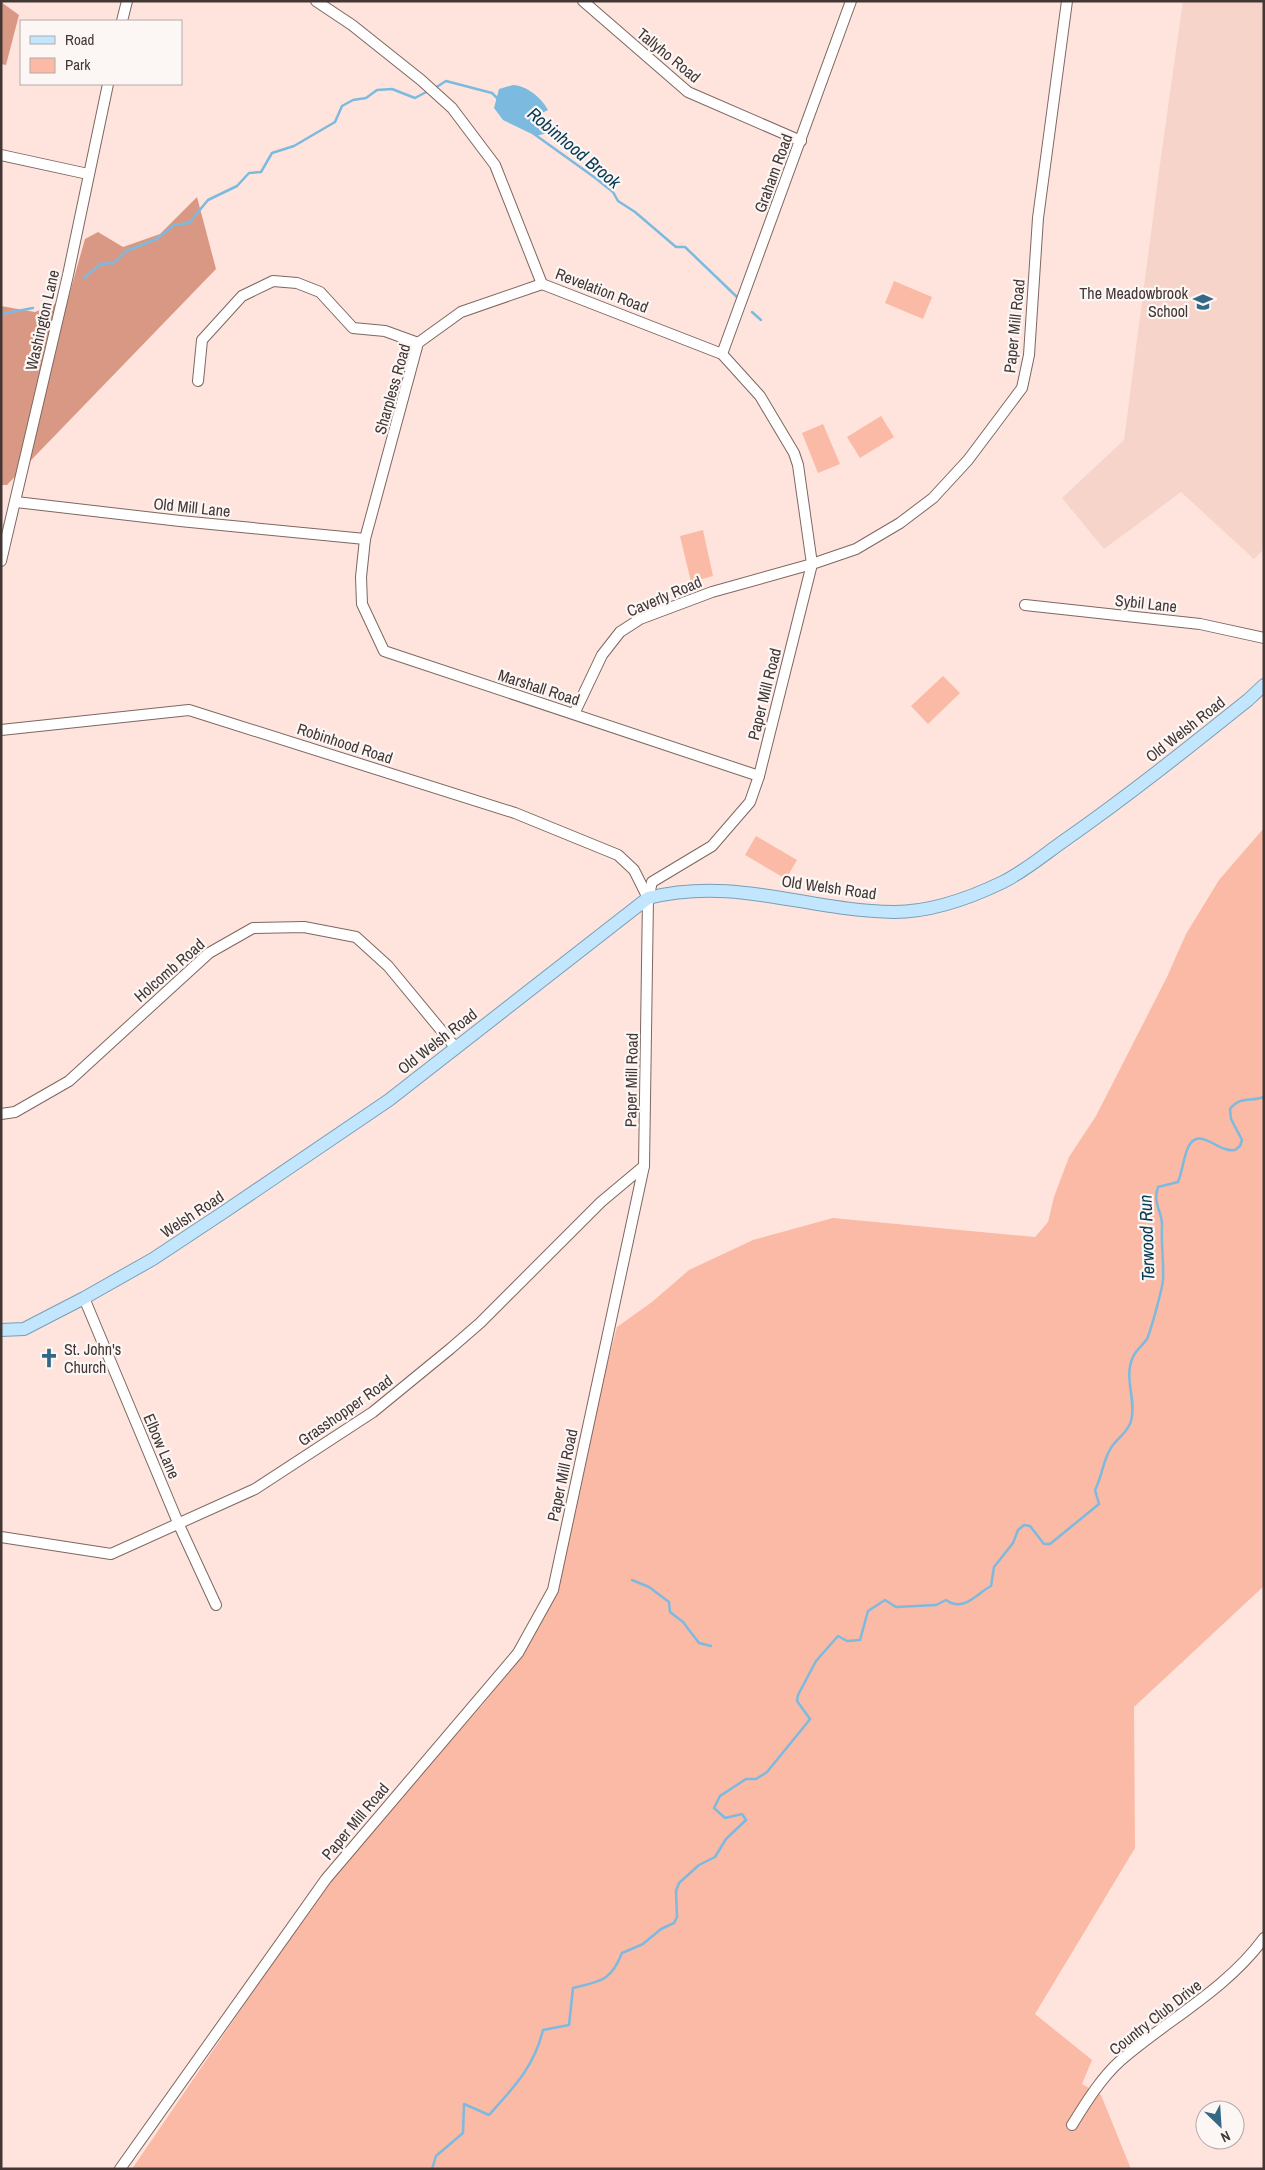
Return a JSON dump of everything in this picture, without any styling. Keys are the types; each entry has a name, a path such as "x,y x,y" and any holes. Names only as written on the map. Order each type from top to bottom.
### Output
{"main road":[{"name":"Old Welsh Road","path":"389,1100 648,898 675,891 701,889 771,895 825,905 895,912 948,904 1004,882 1087,825 1227,717 1264,685"},
{"name":"Welsh Road","path":"1,1330 24,1328 84,1298 178,1243 389,1100"}],"street":[{"path":"122,20 127,1"},
{"name":"Revelation Road","path":"316,1 352,25 421,80 452,108 495,165 542,284 722,354 760,396 794,453 798,465 812,564"},
{"name":"Tallyho Road","path":"583,1 688,92 801,142"},
{"name":"Graham Road","path":"722,354 851,1"},
{"name":"Paper Mill Road","path":"120,2169 320,1887 518,1654 553,1590 644,1166 648,898 652,882 712,846 750,802 759,776 812,564 856,549 900,524 933,498 968,460 1022,388 1029,355 1038,218 1067,1"},
{"name":"Washington Lane","path":"1,561 3,544 16,502 68,275 108,85"},
{"path":"1,155 88,174"},
{"path":"198,380 202,340 242,296 272,281 297,283 320,292 353,328 385,331 418,343"},
{"name":"Sharpless Road","path":"361,577 365,538 418,343 461,312 542,284"},
{"name":"Old Mill Lane","path":"16,502 175,521 365,538"},
{"name":"Caverly Road","path":"574,714 602,655 620,632 640,618 712,592 812,564"},
{"name":"Marshall Road","path":"361,577 362,604 384,651 759,776"},
{"name":"Sybil Lane","path":"1025,605 1200,624 1264,638"},
{"name":"Robinhood Road","path":"1,730 189,710 515,813 618,855 634,870 648,898"},
{"name":"Holcomb Road","path":"1,1114 15,1112 69,1081 208,953 253,928 304,927 356,937 388,966 455,1047"},
{"name":"Grasshopper Road","path":"1,1537 111,1554 179,1525 255,1489 373,1412 480,1324 601,1202 644,1166"},
{"name":"Elbow Lane","path":"84,1298 179,1525 216,1605"},
{"name":"Country Club Drive","path":"1072,2125 1083,2107 1118,2063 1219,1986 1253,1953 1264,1938"}],"shaded area":[{"name":"The Meadowbrook School","path":"1183,1 1264,1 1264,549 1254,559 1181,492 1104,549 1062,498 1124,440"},
{"path":"1,2 19,15 6,65 1,64"},
{"path":"197,197 216,269 7,485 1,485 1,306 35,312 68,299 85,239 98,232 123,247 160,234"}],"green space":[{"path":"894,281 932,297 923,319 885,303"},
{"path":"881,416 894,437 860,458 847,437"},
{"path":"823,424 840,464 818,473 802,433"},
{"path":"703,530 713,576 691,582 680,536"},
{"path":"943,676 960,693 928,724 911,706"},
{"path":"1264,828 1264,1586 1134,1707 1135,1848 1035,2014 1092,2060 1082,2084 1101,2095 1131,2169 132,2169 319,1895 383,1816 483,1704 523,1654 558,1589 595,1409 617,1327 652,1302 689,1270 753,1240 833,1218 1035,1237 1048,1222 1054,1197 1069,1157 1096,1116 1167,977 1186,934 1219,880"},
{"path":"756,836 797,860 786,879 745,855"}],"water":[{"path":"513,85 528,90 545,105 548,110 542,113 540,119 541,125 547,127 547,133 536,136 503,120 494,108 499,89"}],"waterway":[{"name":"Robinhood Brook","path":"435,88 446,81 492,93 500,101"},
{"name":"Robinhood Brook","path":"84,278 100,264 114,263 126,251 157,239 174,225 189,223 208,200 237,186 249,173 261,172 272,153 294,146 335,122 342,106 353,100 366,98 377,90 392,89 415,98 430,90"},
{"name":"Robinhood Brook","path":"534,134 613,192 618,201 635,212 676,247 685,247 737,297"},
{"name":"Robinhood Brook","path":"1,314 33,308"},
{"name":"Robinhood Brook","path":"752,312 761,320"},
{"name":"Terwood Run","path":"432,2169 436,2156 463,2133 464,2104 489,2115 515,2086 529,2066 543,2030 569,2025 573,1988 591,1984 609,1975 622,1953 643,1944 661,1929 674,1923 677,1917 676,1891 679,1883 699,1865 715,1857 726,1839 746,1820 742,1814 725,1818 714,1808 720,1796 746,1779 756,1779 767,1772 810,1719 797,1701 798,1695 816,1661 838,1636 847,1641 860,1640 868,1611 885,1600 896,1607 936,1605 946,1600 959,1604 970,1600 991,1586 994,1567 1013,1543 1018,1530 1024,1525 1030,1526 1044,1544 1050,1544 1099,1504 1095,1490 1107,1455 1113,1445 1124,1434 1131,1421 1130,1365 1134,1354 1147,1339 1162,1285 1162,1221 1156,1199 1158,1187 1178,1182 1186,1152 1190,1144 1195,1140 1205,1140 1229,1150 1235,1150 1240,1146 1242,1140 1231,1119 1230,1109 1238,1102 1264,1097"},
{"path":"632,1580 649,1587 669,1602 670,1612 683,1622 699,1643 711,1646"}],"place":[{"name":"The Meadowbrook School","path":"1203,302"},
{"name":"St. John's Church","path":"49,1358"}]}
